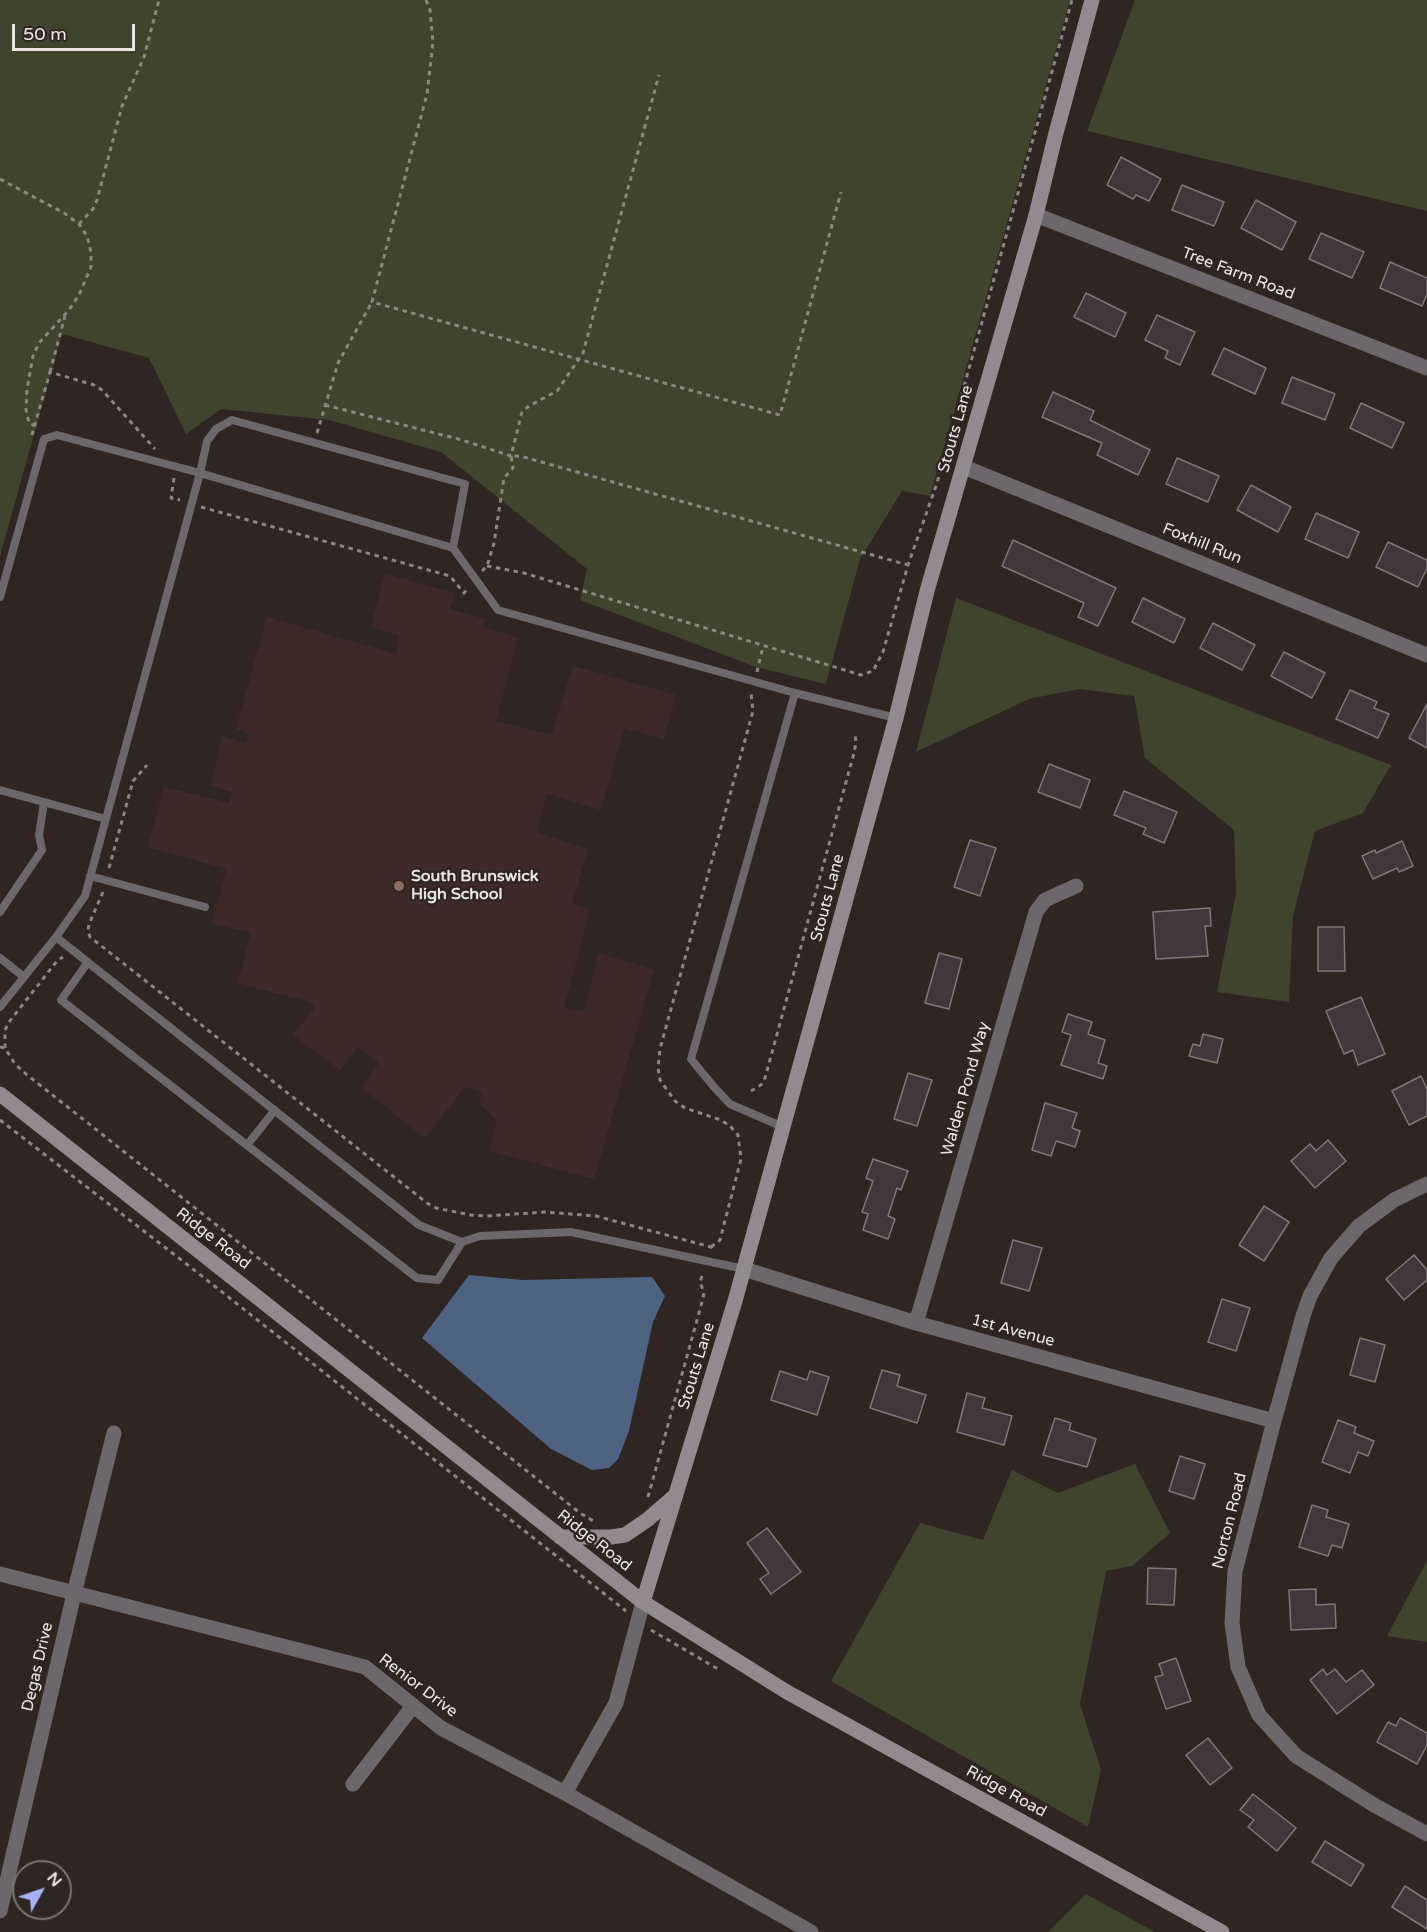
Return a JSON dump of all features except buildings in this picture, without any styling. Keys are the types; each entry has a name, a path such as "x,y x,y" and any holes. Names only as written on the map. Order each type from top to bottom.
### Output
{"street":[{"name":"Stouts Lane","path":"565,1793 616,1703 643,1602 744,1269 897,718 927,591 1036,215 1092,0"},
{"name":"Tree Farm Road","path":"1036,215 1427,368"},
{"name":"Foxhill Run","path":"964,467 1427,655"},
{"name":"Walden Pond Way","path":"916,1323 1036,912 1045,900 1076,886"},
{"name":"Ridge Road","path":"0,1094 643,1602 779,1687 1221,1932"},
{"name":"Norton Road","path":"1427,1184 1394,1200 1359,1226 1325,1267 1310,1296 1274,1421 1235,1572 1232,1623 1238,1667 1259,1715 1296,1756 1374,1805 1427,1834"},
{"name":"1st Avenue","path":"744,1269 916,1323 1274,1421"},
{"name":"Degas Drive","path":"0,1911 114,1433"},
{"path":"560,1536 625,1535 647,1521 676,1494"},
{"name":"Renior Drive","path":"0,1574 364,1667 441,1728 565,1793 811,1932"},
{"path":"353,1784 413,1706"}],"lane":[{"path":"0,1007 85,896 207,441 216,429 232,420 465,484 453,548"},
{"path":"0,597 44,439 57,435 200,473 453,548 498,610 795,693 897,718"},
{"path":"783,1127 730,1104 691,1059 795,693"},
{"path":"0,790 106,819"},
{"path":"0,912 42,850 39,835 44,802"},
{"path":"90,876 205,908"},
{"path":"56,936 419,1225 462,1242"},
{"path":"0,958 24,977"},
{"path":"88,962 61,1000 417,1278 438,1280 462,1242 480,1236 571,1232 744,1269"},
{"path":"247,1145 275,1110"}],"path":[{"path":"79,224 97,201 122,106 144,57 159,0"},
{"path":"314,442 338,363 372,302 427,94 433,42 430,10 426,0"},
{"path":"487,566 524,573 861,675 873,672 879,663 908,565 938,483 1072,0"},
{"path":"276,529 450,576 464,593 487,566 497,530 504,478 513,468 511,456 522,412 557,391 583,353 659,75"},
{"path":"0,178 64,213 79,224 87,236 91,252 91,267 79,294 65,314 46,333 33,356 26,410 29,423 35,426"},
{"path":"372,302 780,415 841,192"},
{"path":"50,372 65,314"},
{"path":"325,405 462,440 511,456 520,456 908,565"},
{"path":"647,1500 702,1302 704,1293 700,1282 711,1247 720,1240 741,1159 738,1135 730,1126 721,1120 685,1108 675,1101 660,1080 658,1068 660,1048 753,711 750,693"},
{"path":"751,1091 761,1085 765,1078 854,753 855,733"},
{"path":"112,856 133,782 147,765"},
{"path":"102,896 89,924 90,937 427,1203 436,1208 471,1215 545,1212 596,1216 711,1247"},
{"path":"57,962 5,1030 5,1048 15,1064 571,1506 599,1524"},
{"path":"0,1047 5,1048"}],"shaded area":[{"name":"South Brunswick High School","path":"385,574 455,593 450,609 485,619 484,627 518,638 496,721 552,735 573,666 676,695 664,739 624,728 601,810 547,794 537,832 588,849 572,904 590,910 564,1008 584,1012 599,953 654,970 594,1179 489,1151 497,1120 480,1104 482,1092 465,1087 425,1138 362,1088 379,1063 358,1047 340,1070 293,1035 315,1008 310,1002 238,983 251,933 212,923 227,869 148,847 164,787 229,803 233,792 211,786 222,736 246,744 249,734 236,729 267,617 396,654 399,636 371,626"}],"green space":[{"path":"0,0 1070,0 930,496 902,491 860,559 826,684 756,667 580,600 587,569 441,452 329,420 221,409 186,434 149,358 62,334 0,556"},
{"path":"1135,0 1427,0 1427,211 1087,131"},
{"path":"956,598 1391,765 1363,813 1315,831 1293,916 1289,1002 1217,992 1236,893 1234,830 1145,758 1134,696 1079,689 1029,699 916,752"},
{"path":"1135,1464 1170,1533 1132,1566 1106,1571 1080,1704 1101,1770 1088,1827 831,1681 920,1523 983,1540 1012,1470 1058,1493"},
{"path":"1427,1561 1427,1642 1387,1636"},
{"path":"1086,1894 1155,1932 1048,1932"}],"water":[{"path":"469,1275 523,1280 652,1277 665,1296 653,1322 629,1431 618,1459 609,1468 592,1470 551,1449 422,1338"}],"place":[{"name":"South Brunswick High School","path":"399,886"}]}
